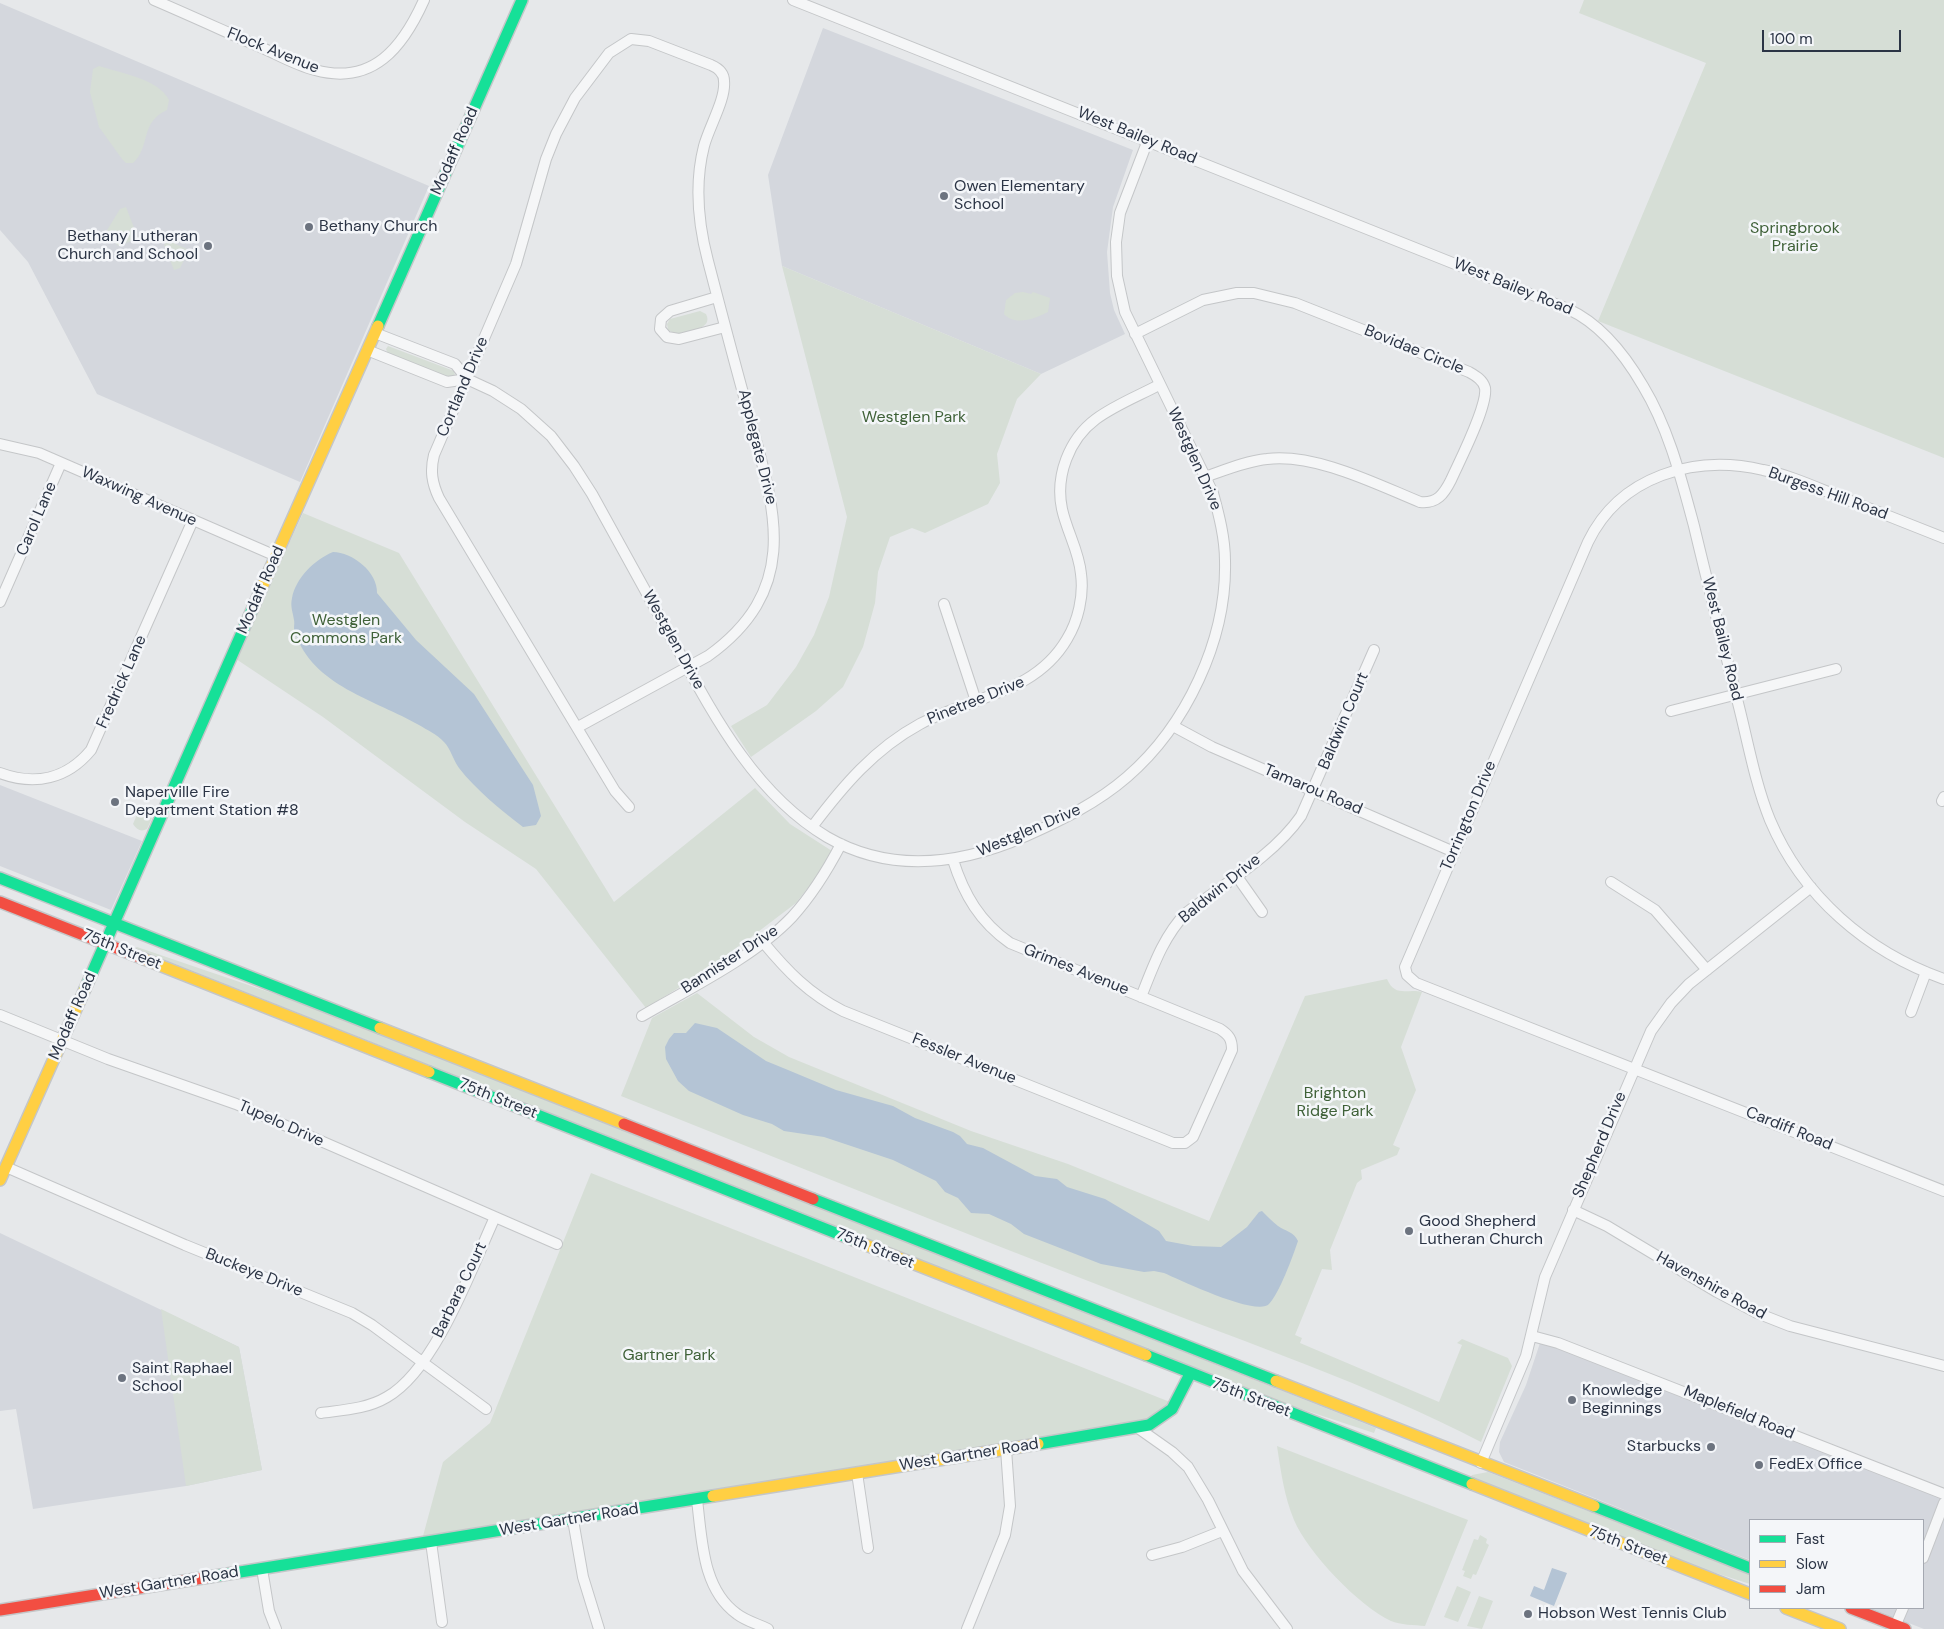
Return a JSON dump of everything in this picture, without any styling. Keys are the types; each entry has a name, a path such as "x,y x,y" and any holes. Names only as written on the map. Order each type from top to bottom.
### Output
{"main road":[{"name":"Modaff Road","path":"0,1180 522,0"},
{"name":"75th Street","path":"0,878 1749,1568"},
{"name":"75th Street","path":"0,902 1749,1594"},
{"name":"West Gartner Road","path":"0,1610 573,1520 1138,1428 1157,1422 1170,1413 1179,1400 1190,1374"},
{"path":"1446,1474 1476,1468 1481,1463"},
{"path":"1789,1609 1840,1629"},
{"path":"1853,1609 1898,1628"}],"street":[{"name":"Flock Avenue","path":"154,0 302,66 335,73 358,71 390,55 409,32 424,0"},
{"name":"West Bailey Road","path":"793,0 1148,140 1580,314 1611,342 1638,377 1660,419 1678,471 1762,795 1770,819 1795,866 1838,917 1861,936 1895,958 1944,979"},
{"name":"Applegate Drive","path":"578,727 688,667 723,644 746,620 767,582 774,546 774,516 768,484 702,238 698,201 704,146 723,92 723,76 717,68 649,40 637,39 625,42"},
{"name":"Cortland Drive","path":"625,42 609,53 592,74 571,105 556,134 516,264 434,456 432,470 433,483 439,498 615,791 629,807"},
{"name":"Westglen Drive","path":"375,333 455,364 466,379 487,388 521,409 551,436 574,466 721,725 748,764 783,804 812,827 841,844 862,852 901,860 933,862 954,860 987,852 1081,810 1127,778 1173,726 1189,697 1215,636 1223,599 1225,560 1223,537 1213,493 1135,334 1121,300 1116,276 1116,242 1123,203 1148,140"},
{"name":"Bovidae Circle","path":"1135,334 1204,300 1237,293 1254,293 1295,303 1469,372 1479,378 1484,386 1484,403 1451,480 1442,496 1432,502 1420,502 1320,464 1296,459 1266,459 1205,477"},
{"path":"717,297 670,311 661,319 660,329 667,337 679,339 725,327"},
{"name":"Westglen Drive","path":"367,350 447,382 466,379"},
{"name":"Pinetree Drive","path":"812,827 841,789 878,752 919,724 1009,690 1037,674 1057,655 1068,638 1078,611 1082,576 1079,559 1062,509 1061,479 1066,460 1074,442 1096,420 1159,385"},
{"name":"Waxwing Avenue","path":"0,444 25,449 61,463 276,556"},
{"name":"Carol Lane","path":"0,602 61,463"},
{"name":"Burgess Hill Road","path":"1678,471 1725,466 1760,469 1780,474 1944,538"},
{"name":"Torrington Drive","path":"1633,1068 1410,979 1406,971 1406,963 1592,534 1606,512 1623,495 1649,478 1678,471"},
{"name":"Fredrick Lane","path":"0,773 19,779 44,779 67,772 78,764 91,750 193,520"},
{"path":"944,604 976,701"},
{"name":"Baldwin Court","path":"1314,791 1374,650"},
{"path":"1671,711 1836,669"},
{"name":"Tamarou Road","path":"1173,726 1212,747 1454,852"},
{"name":"Baldwin Drive","path":"1140,997 1163,944 1177,923 1293,829 1314,791"},
{"name":"Bannister Drive","path":"642,1016 763,942 791,917 808,898 828,869 841,844"},
{"name":"Grimes Avenue","path":"954,860 965,893 977,913 1000,936 1025,950 1220,1029 1228,1034 1232,1043"},
{"path":"1236,875 1262,912"},
{"path":"1611,882 1656,910 1707,970"},
{"name":"Shepherd Drive","path":"1481,1463 1526,1356 1545,1277 1633,1068 1659,1018 1682,992 1707,970 1811,887"},
{"name":"Fessler Avenue","path":"763,942 803,986 843,1011 1173,1143 1185,1143 1196,1132 1230,1056 1232,1043"},
{"path":"1911,1012 1926,972"},
{"name":"Tupelo Drive","path":"0,1015 116,1062 236,1104 558,1244"},
{"name":"Cardiff Road","path":"1633,1068 1944,1191"},
{"name":"Buckeye Drive","path":"6,1167 184,1245 352,1313 372,1325 486,1409"},
{"name":"Havenshire Road","path":"1573,1210 1607,1226 1717,1292 1757,1313 1790,1326 1944,1366"},
{"name":"Barbara Court","path":"321,1413 366,1406 386,1398 405,1382 439,1337 457,1303 495,1217"},
{"name":"Maplefield Road","path":"1532,1336 1558,1343 1944,1494"},
{"path":"1138,1428 1172,1452 1188,1467 1208,1500 1243,1571 1287,1629"},
{"path":"967,1629 1005,1535 1010,1506 1006,1449"},
{"path":"857,1473 868,1548"},
{"path":"696,1500 708,1569 716,1590 736,1613 768,1629"},
{"path":"1924,1555 1944,1503"},
{"path":"573,1520 583,1577 599,1629"},
{"path":"1152,1555 1182,1547 1222,1531"},
{"path":"431,1542 442,1622"},
{"path":"262,1569 269,1611 276,1629"},
{"path":"1898,1628 1903,1609"}],"shaded area":[{"name":"Bethany Lutheran Church and School","path":"0,3 429,186 300,482 97,394 28,262 0,230"},
{"name":"Owen Elementary School","path":"823,28 1133,150 1113,207 1107,252 1110,293 1114,310 1125,334 1041,374 782,266 768,175"},
{"path":"0,785 142,841 111,910 0,866"},
{"name":"Saint Raphael School","path":"0,1233 239,1347 262,1470 186,1486 33,1509 16,1409 0,1411"},
{"path":"1542,1337 1944,1495 1944,1629 1924,1629 1873,1609 1924,1609 1924,1519 1749,1519 1749,1560 1504,1462 1499,1452 1500,1442 1526,1385"}],"green space":[{"name":"Springbrook Prairie","path":"1584,0 1944,0 1944,458 1598,321 1706,63 1579,13"},
{"path":"99,66 148,82 164,93 169,100 167,110 158,115 152,122 142,150 133,163 126,163 122,159 99,127 90,92 93,69"},
{"path":"126,207 138,238 119,246 104,235 120,209"},
{"path":"167,240 189,250 180,268 174,270 164,245"},
{"name":"Westglen Park","path":"782,266 1041,374 1017,399 997,454 1000,483 988,504 925,533 912,528 890,537 878,572 875,603 863,647 843,687 816,711 751,757 731,726 767,705 796,667 814,635 829,597 847,517"},
{"path":"1033,292 1050,298 1048,312 1025,320 1014,320 1004,314 1006,300 1015,293 1031,294"},
{"path":"700,311 706,314 707,319 703,327 676,334 668,330 667,324 670,319"},
{"path":"388,346 454,371 455,376 452,379 388,354 386,349"},
{"name":"Westglen Commons Park","path":"303,513 399,553 614,902 755,788 790,824 832,851 818,875 796,903 688,982 646,1008 536,869 465,822 323,717 236,659"},
{"path":"142,809 150,811 153,816 147,829 141,830 133,824 138,812"},
{"path":"137,947 310,1006 1376,1428 1374,1433 1265,1397 135,948"},
{"name":"Brighton Ridge Park","path":"1387,979 1390,985 1398,990 1422,992 1401,1047 1416,1090 1393,1145 1400,1148 1397,1155 1361,1170 1362,1179 1357,1183 1330,1250 1332,1270 1322,1269 1295,1335 1302,1338 1300,1343 1439,1402 1462,1345 1457,1343 1462,1339 1508,1358 1512,1366 1481,1442 1396,1401 1352,1383 1004,1248 621,1096 652,1018 697,993 754,1037 789,1057 971,1131 1068,1164 1209,1221 1305,996"},
{"name":"Gartner Park","path":"591,1173 1170,1402 1149,1420 423,1536 443,1462 490,1423"},
{"path":"161,1309 239,1347 262,1470 186,1486"},
{"path":"1277,1446 1468,1520 1425,1626 1391,1621 1378,1614 1364,1604 1322,1563 1294,1520 1285,1493"},
{"path":"1488,1472 1749,1574 1749,1584 1697,1567 1470,1478 1472,1475"},
{"path":"1480,1535 1487,1539 1486,1543 1489,1545 1476,1575 1473,1574 1471,1579 1463,1576 1465,1571 1462,1570 1474,1539 1478,1540"},
{"path":"1457,1586 1471,1592 1458,1622 1444,1617"},
{"path":"1479,1596 1493,1601 1482,1629 1467,1626"}],"water":[{"path":"333,552 356,559 369,571 376,585 377,593 416,640 474,694 533,785 541,816 536,825 523,827 489,799 459,768 446,745 438,737 419,725 365,699 330,679 303,650 294,629 291,604 294,591 307,570 326,555"},
{"path":"695,1023 717,1028 766,1061 836,1090 893,1106 915,1118 953,1132 960,1136 967,1144 983,1148 1035,1176 1057,1179 1067,1187 1105,1199 1159,1231 1166,1241 1193,1246 1221,1247 1247,1227 1259,1212 1262,1211 1298,1241 1277,1292 1269,1304 1262,1307 1235,1302 1164,1273 1144,1272 1101,1264 1024,1234 1011,1224 989,1214 971,1213 958,1198 945,1192 936,1181 893,1160 824,1137 784,1131 772,1124 743,1115 689,1091 678,1081 666,1059 665,1047 674,1033 686,1033"},
{"path":"1552,1568 1567,1573 1554,1606 1530,1596 1534,1586 1544,1590"}],"traffic: fast":[{"path":"378,326 522,0"},
{"path":"85,989 255,603"},
{"path":"0,878 380,1028"},
{"path":"429,1072 856,1241"},
{"path":"813,1199 1276,1381"},
{"path":"1146,1355 1472,1484"},
{"path":"1038,1444 1149,1425 1172,1409 1190,1374"},
{"path":"209,1577 713,1496"},
{"path":"1594,1506 1749,1568"}],"traffic: slow":[{"path":"255,603 378,326"},
{"path":"144,959 429,1072"},
{"path":"0,1180 85,989"},
{"path":"380,1028 624,1124"},
{"path":"856,1241 1146,1355"},
{"path":"1276,1381 1594,1506"},
{"path":"713,1496 1038,1444"},
{"path":"1472,1484 1749,1594"},
{"path":"1789,1609 1840,1629"}],"traffic: jam":[{"path":"0,902 144,959"},
{"path":"624,1124 813,1199"},
{"path":"0,1610 209,1577"},
{"path":"1854,1609 1905,1629"}],"place":[{"name":"Owen Elementary School","path":"944,196"},
{"name":"Bethany Church","path":"309,227"},
{"name":"Bethany Lutheran Church and School","path":"208,246"},
{"name":"Naperville Fire Department Station #8","path":"115,802"},
{"name":"Good Shepherd Lutheran Church","path":"1409,1231"},
{"name":"Saint Raphael School","path":"122,1378"},
{"name":"Knowledge Beginnings","path":"1572,1400"},
{"name":"Starbucks","path":"1711,1447"},
{"name":"FedEx Office","path":"1759,1465"},
{"name":"Hobson West Tennis Club","path":"1528,1614"}]}
